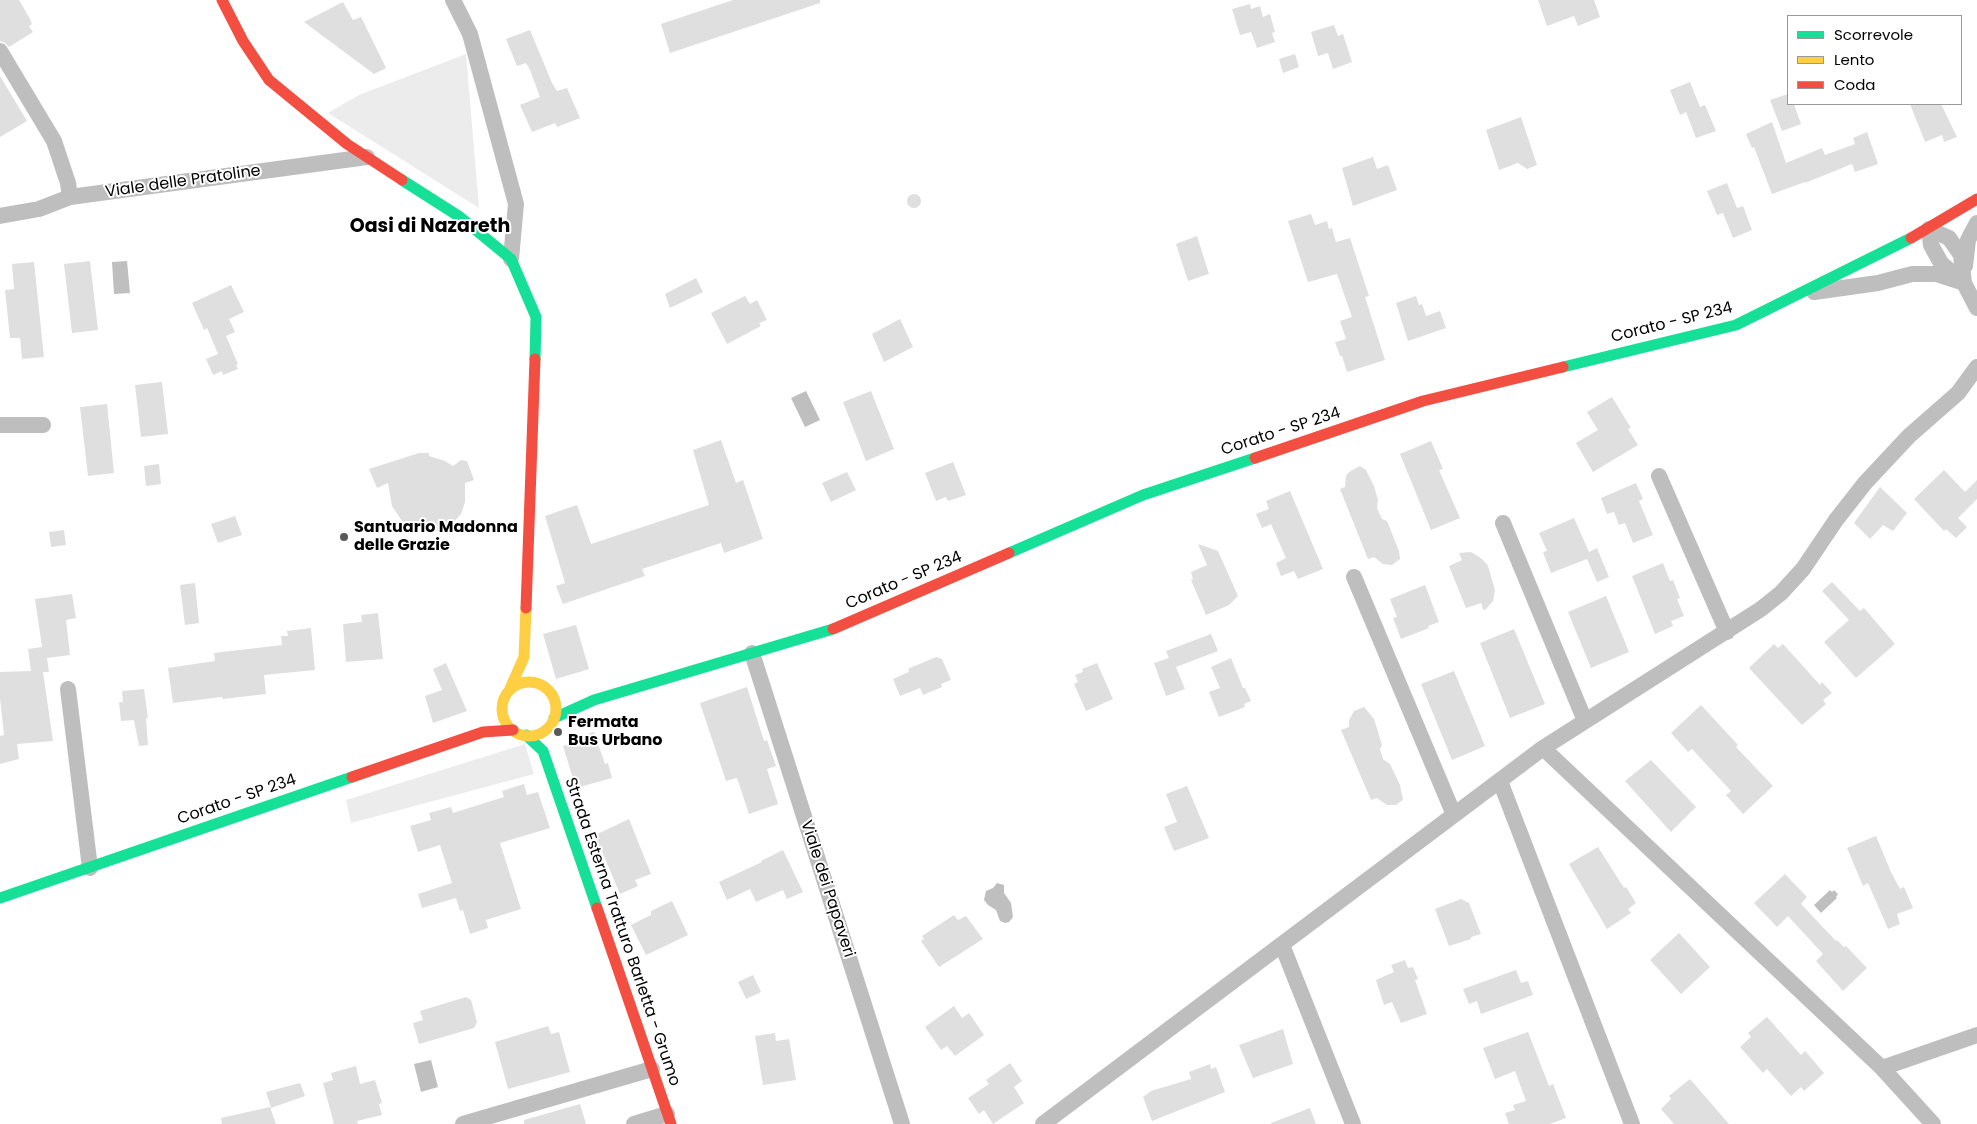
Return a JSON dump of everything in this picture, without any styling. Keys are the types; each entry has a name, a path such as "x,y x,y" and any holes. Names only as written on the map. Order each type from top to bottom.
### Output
{"main road":[{"path":"222,0 242,42 269,80 347,144 460,216 511,259 536,317 536,393 524,657 502,706 503,715 513,730"},
{"name":"Corato - SP 234","path":"554,718 594,700 827,632 1143,495 1423,401 1736,325 1929,229 1977,199"},
{"path":"524,657 540,684"},
{"path":"509,691 523,682 540,684"},
{"name":"Corato - SP 234","path":"540,684 550,692 594,700"},
{"path":"526,735 533,735 547,729 554,718 556,704 550,692"},
{"path":"483,732 502,706"},
{"name":"Strada Esterna Tratturo Barletta - Grumo","path":"543,751 547,729"},
{"name":"Corato - SP 234","path":"0,898 483,732 513,730 526,735"},
{"name":"Strada Esterna Tratturo Barletta - Grumo","path":"526,735 543,751 669,1119"}],"street":[{"path":"453,0 470,34 516,204 511,259"},
{"path":"0,51 54,140 68,183 70,198"},
{"name":"Viale delle Pratoline","path":"0,216 39,209 70,198 367,157"},
{"path":"1964,284 1968,240 1977,223"},
{"path":"1929,229 1931,245 1941,263 1964,284 1977,308"},
{"path":"1802,293 1878,283 1912,274 1936,274 1964,284"},
{"path":"1043,1124 1544,748 1761,609 1803,569 1836,520 1865,483 1909,436 1958,393 1977,367"},
{"path":"0,426 43,425"},
{"path":"1659,476 1727,632"},
{"path":"1503,524 1586,721"},
{"path":"1354,577 1454,815"},
{"name":"Viale dei Papaveri","path":"752,653 902,1124"},
{"path":"68,689 90,868"},
{"path":"1544,748 1882,1068 1933,1124"},
{"path":"1500,780 1632,1124"},
{"path":"1282,945 1353,1124"},
{"path":"1882,1068 1977,1035"},
{"path":"463,1124 652,1069"},
{"path":"634,1124 669,1119"}],"shaded area":[{"path":"466,54 479,208 328,113 359,95"},
{"path":"127,261 130,293 114,294 112,262"},
{"path":"806,391 820,420 805,427 791,398"},
{"path":"525,744 534,774 351,823 346,800"},
{"path":"997,883 1004,885 1004,893 1011,903 1013,917 1009,922 1000,921 996,910 984,900 986,891 993,888"},
{"path":"1830,890 1832,892 1834,890 1838,894 1837,898 1821,913 1814,905"},
{"path":"431,1060 438,1087 421,1092 414,1064"}],"building":[{"path":"0,0 19,0 32,24 29,26 33,32 9,47 0,41"},
{"path":"733,0 820,0 820,3 670,53 661,24"},
{"path":"1538,0 1594,0 1600,17 1578,26 1574,16 1547,26"},
{"path":"343,2 353,20 361,17 386,68 374,74 304,22"},
{"path":"1250,4 1251,9 1260,6 1263,17 1270,14 1275,32 1272,33 1275,42 1257,48 1251,32 1240,35 1232,9"},
{"path":"1334,25 1338,36 1343,34 1352,62 1333,69 1328,53 1318,56 1311,32"},
{"path":"530,30 552,83 557,91 567,88 580,118 557,127 555,123 532,132 520,105 540,97 526,63 517,66 506,39"},
{"path":"1295,54 1299,67 1283,73 1279,59"},
{"path":"0,76 27,121 0,137"},
{"path":"1690,82 1700,107 1705,105 1716,131 1696,138 1686,112 1680,115 1670,90"},
{"path":"1787,94 1787,105 1794,105 1801,124 1782,131 1770,100"},
{"path":"1910,105 1941,105 1957,137 1944,142 1942,135 1925,142"},
{"path":"1521,117 1537,165 1527,169 1518,163 1499,170 1486,130"},
{"path":"1772,122 1786,163 1822,148 1825,155 1855,144 1853,138 1867,132 1878,164 1855,172 1852,164 1772,194 1754,147 1752,148 1746,134"},
{"path":"1373,157 1377,169 1388,165 1397,190 1353,206 1342,168"},
{"path":"1727,183 1737,208 1743,206 1752,230 1733,238 1723,213 1717,215 1707,191"},
{"path":"911,194 917,194 921,201 917,208 911,208 907,204 907,198"},
{"path":"1311,214 1315,225 1327,221 1329,229 1332,228 1336,242 1350,238 1369,296 1365,297 1385,360 1347,372 1335,342 1346,339 1340,321 1352,317 1337,274 1308,282 1288,221"},
{"path":"1197,236 1209,274 1188,281 1176,244"},
{"path":"90,261 98,330 72,333 64,264"},
{"path":"34,262 44,357 22,359 20,338 10,338 5,290 14,289 12,264"},
{"path":"696,278 703,292 670,308 665,294"},
{"path":"231,285 244,312 229,319 235,332 226,336 238,364 236,365 238,369 223,375 222,371 213,375 206,359 218,354 207,328 204,330 192,303"},
{"path":"745,296 750,304 757,300 767,320 759,323 761,326 727,344 711,313"},
{"path":"1416,296 1419,305 1422,304 1426,316 1440,311 1446,328 1408,341 1396,303"},
{"path":"900,319 913,347 884,362 872,334"},
{"path":"162,382 168,434 141,437 135,385"},
{"path":"871,391 894,449 866,461 843,402"},
{"path":"1612,397 1631,428 1628,429 1638,445 1593,472 1576,443 1598,430 1587,412"},
{"path":"107,404 114,473 88,476 80,407"},
{"path":"721,440 736,483 743,480 763,539 724,553 721,543 642,569 645,576 563,604 556,586 565,583 545,516 577,505 591,544 709,505 693,450"},
{"path":"1431,441 1443,469 1439,470 1460,518 1431,530 1400,454"},
{"path":"419,453 429,453 429,456 445,461 453,466 461,460 467,461 474,480 465,483 465,502 461,514 452,524 437,531 420,531 402,521 392,506 388,483 377,488 369,469"},
{"path":"953,462 966,495 948,501 946,497 936,501 925,473"},
{"path":"159,464 161,484 146,486 144,466"},
{"path":"1360,466 1366,470 1374,486 1378,500 1377,508 1382,519 1387,521 1399,551 1400,559 1392,565 1383,564 1374,557 1368,559 1340,489 1345,487 1346,476 1349,472"},
{"path":"1944,470 1965,492 1977,480 1977,499 1958,518 1967,527 1956,538 1946,529 1944,531 1914,499"},
{"path":"847,472 856,490 831,502 822,483"},
{"path":"1636,483 1643,499 1639,501 1653,535 1633,543 1625,523 1619,525 1614,512 1607,514 1601,498"},
{"path":"1880,487 1907,513 1893,531 1883,525 1870,539 1854,523"},
{"path":"1290,491 1323,569 1298,579 1294,571 1281,576 1276,563 1286,558 1271,524 1262,528 1256,514 1269,509 1266,501"},
{"path":"235,516 242,535 218,543 211,524"},
{"path":"1574,518 1589,552 1597,548 1609,577 1597,582 1587,559 1551,573 1543,552 1547,551 1539,533"},
{"path":"64,530 66,545 51,547 49,532"},
{"path":"1198,544 1218,551 1238,596 1229,605 1206,615 1191,580 1193,579 1191,572 1207,565"},
{"path":"1471,552 1482,559 1488,566 1495,590 1493,601 1484,611 1481,603 1466,608 1449,566 1462,560 1459,553"},
{"path":"1663,563 1670,581 1673,580 1680,598 1677,599 1684,616 1671,621 1673,626 1655,634 1632,576"},
{"path":"1832,582 1860,611 1864,608 1895,644 1856,678 1824,642 1849,620 1822,591"},
{"path":"195,583 199,623 185,625 180,585"},
{"path":"1425,585 1439,622 1401,639 1393,618 1397,617 1390,599"},
{"path":"72,594 76,618 66,620 70,655 47,658 49,672 43,672 53,741 17,744 19,759 0,764 0,736 4,735 0,698 0,672 31,671 28,649 42,647 35,599"},
{"path":"1606,596 1629,652 1591,668 1568,612"},
{"path":"378,613 383,659 346,662 343,624 362,622 361,615"},
{"path":"576,625 589,669 556,679 543,634"},
{"path":"311,628 315,670 264,675 266,694 173,703 168,668 215,661 214,653 282,645 281,636 288,636 287,631"},
{"path":"1514,629 1545,704 1510,718 1480,643"},
{"path":"1211,634 1218,651 1176,667 1185,689 1166,696 1154,663 1169,658 1166,651"},
{"path":"1774,644 1778,648 1783,644 1820,685 1822,682 1832,693 1823,700 1826,704 1802,725 1749,668"},
{"path":"936,657 942,659 951,680 941,684 942,687 923,695 920,688 900,696 893,679 909,672 908,669"},
{"path":"1231,658 1243,688 1245,688 1251,701 1244,704 1245,707 1219,717 1209,692 1220,688 1211,667"},
{"path":"446,663 467,711 433,723 425,696 442,690 433,669"},
{"path":"1097,663 1113,699 1086,711 1074,684 1078,682 1075,675 1083,672 1082,669"},
{"path":"1454,671 1485,746 1452,760 1421,684"},
{"path":"747,687 764,741 767,740 776,766 767,769 778,804 749,814 737,778 726,781 700,703"},
{"path":"144,689 148,718 146,718 148,745 139,746 134,720 121,721 119,702 123,702 122,691"},
{"path":"1701,705 1738,745 1736,747 1773,786 1743,814 1726,795 1731,791 1692,749 1688,752 1671,733"},
{"path":"1364,707 1374,719 1382,745 1380,749 1383,759 1390,764 1400,785 1403,800 1396,805 1387,805 1377,798 1371,800 1341,730 1349,727 1349,720 1354,711"},
{"path":"594,732 605,764 608,763 612,778 576,788 563,746 570,744 568,740"},
{"path":"1651,760 1696,807 1671,832 1625,781"},
{"path":"524,784 527,795 538,792 550,828 500,843 521,909 486,920 488,928 470,934 463,910 460,911 456,898 422,908 418,894 452,883 440,845 418,852 410,826 431,820 429,813 451,807 453,813 504,797 502,791"},
{"path":"1187,786 1209,838 1174,851 1164,827 1177,822 1166,794"},
{"path":"629,819 651,874 635,880 638,886 620,894 595,835"},
{"path":"1876,836 1891,872 1900,889 1904,887 1913,908 1897,914 1900,924 1888,929 1868,883 1863,886 1847,848"},
{"path":"1598,847 1624,888 1626,887 1636,903 1628,909 1631,913 1607,929 1569,864"},
{"path":"783,850 803,892 787,899 783,890 756,902 750,889 727,900 719,882"},
{"path":"1785,874 1807,897 1801,904 1836,941 1844,947 1846,946 1867,968 1843,991 1816,961 1823,954 1788,916 1777,927 1754,903"},
{"path":"1461,899 1469,903 1481,934 1449,946 1435,909"},
{"path":"672,901 688,935 646,955 631,925 651,915 651,911"},
{"path":"954,915 958,920 966,916 983,939 939,967 921,941 924,939 922,936"},
{"path":"1679,933 1710,967 1681,994 1650,960"},
{"path":"1405,960 1408,968 1413,967 1418,979 1415,980 1427,1014 1401,1023 1392,1002 1384,1005 1376,980 1394,972 1391,965"},
{"path":"1516,970 1521,983 1528,981 1533,995 1481,1014 1477,1001 1469,1004 1463,989"},
{"path":"753,975 761,992 746,999 738,982"},
{"path":"466,997 471,1000 477,1022 474,1028 419,1044 413,1023 423,1020 420,1011"},
{"path":"954,1006 962,1018 969,1013 984,1035 955,1056 947,1046 941,1050 925,1027"},
{"path":"1767,1017 1801,1055 1805,1051 1824,1073 1804,1091 1801,1087 1791,1096 1767,1069 1763,1073 1740,1047 1751,1037 1748,1033"},
{"path":"548,1026 551,1034 559,1032 570,1072 508,1089 495,1042"},
{"path":"1283,1029 1293,1064 1253,1078 1239,1045"},
{"path":"1528,1032 1549,1086 1553,1084 1566,1118 1550,1124 1509,1124 1505,1113 1515,1110 1513,1105 1526,1101 1515,1071 1495,1079 1483,1048"},
{"path":"775,1033 776,1041 789,1039 796,1080 763,1085 755,1036"},
{"path":"1010,1063 1022,1081 1014,1087 1024,1103 993,1124 984,1110 979,1114 968,1098 989,1084 986,1080"},
{"path":"1210,1064 1211,1069 1216,1067 1225,1092 1152,1121 1143,1097 1151,1091 1191,1079 1189,1072"},
{"path":"356,1066 360,1084 375,1080 382,1103 379,1104 382,1115 357,1121 358,1124 334,1124 323,1083 333,1080 331,1073"},
{"path":"1690,1079 1729,1124 1674,1124 1661,1109 1671,1099 1669,1096"},
{"path":"300,1083 305,1096 271,1108 266,1092"},
{"path":"580,1104 586,1124 524,1124 524,1120"},
{"path":"270,1107 276,1124 222,1124 221,1118"},
{"path":"1310,1108 1316,1124 1271,1124 1271,1123"}],"traffic: fast":[{"path":"402,180 460,217 511,259 536,317 535,359"},
{"path":"1563,367 1736,325 1911,238"},
{"path":"1009,553 1143,495 1255,458"},
{"path":"554,718 594,700 833,629"},
{"path":"526,735 543,751 597,908"},
{"path":"0,898 352,777"}],"traffic: slow":[{"path":"509,691 524,657 526,608"},
{"path":"529,682 539,684 548,690 554,699 556,709 554,719 548,728 539,734 529,736 519,734 510,728 504,719 502,709 504,699 510,690 519,684 529,682"}],"traffic: jam":[{"path":"222,0 243,41 269,80 347,144 402,180"},
{"path":"1911,238 1977,199"},
{"path":"526,608 535,359"},
{"path":"1255,458 1423,401 1563,367"},
{"path":"833,629 1009,553"},
{"path":"352,777 483,732 513,730"},
{"path":"597,908 671,1124"}],"place":[{"name":"Santuario Madonna delle Grazie","path":"344,537"},
{"name":"Fermata Bus Urbano","path":"558,732"}],"district":[{"name":"Oasi di Nazareth","path":"430,227"}]}
